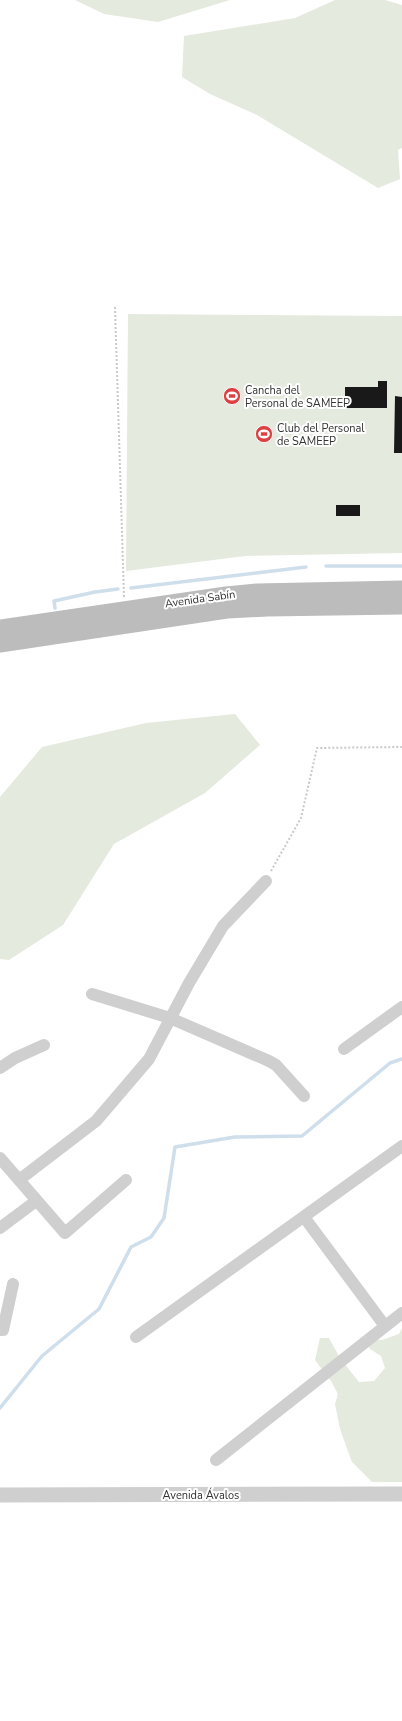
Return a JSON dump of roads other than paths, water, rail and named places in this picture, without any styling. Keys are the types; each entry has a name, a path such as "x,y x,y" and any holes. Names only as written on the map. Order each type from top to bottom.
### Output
{"main road":[{"name":"Avenida Sabín","path":"0,628 226,595 257,592 402,589"},
{"name":"Avenida Sabín","path":"0,644 227,610 402,606"}],"street":[{"path":"19,1180 96,1120 149,1059 189,983 223,926 266,881"},
{"path":"92,994 170,1018 276,1065 304,1096"},
{"path":"344,1049 402,1007"},
{"path":"0,1068 15,1058 44,1045"},
{"path":"136,1337 402,1146"},
{"path":"0,1158 65,1233 126,1180"},
{"path":"0,1228 36,1201"},
{"path":"304,1217 385,1326"},
{"path":"0,1330 3,1330 13,1284"},
{"path":"216,1460 402,1313"},
{"name":"Avenida Ávalos","path":"0,1495 402,1494"}],"waterway":[{"path":"326,566 402,566"},
{"path":"131,588 306,567"},
{"path":"55,608 54,601 95,592 118,589"},
{"path":"0,1408 42,1356 99,1309 131,1247 151,1237 164,1218 175,1147 235,1137 302,1136 390,1063 402,1059"}],"place":[{"name":"Cancha del Personal de SAMEEP","path":"232,396"},
{"name":"Club del Personal de SAMEEP","path":"264,434"}]}
